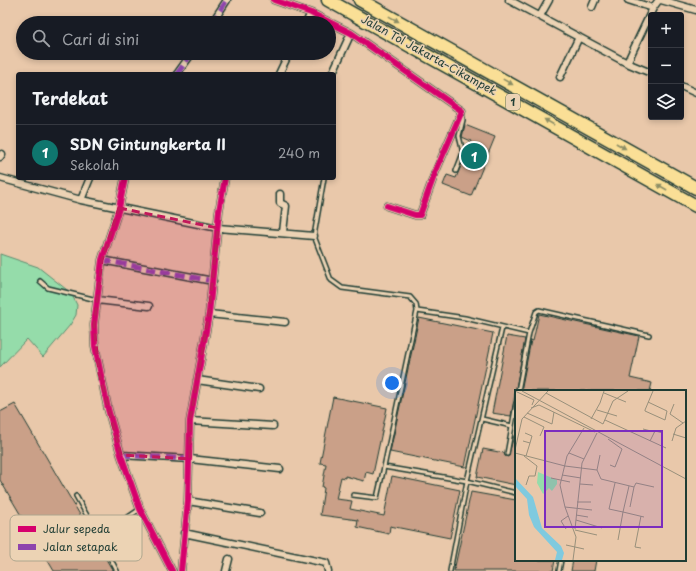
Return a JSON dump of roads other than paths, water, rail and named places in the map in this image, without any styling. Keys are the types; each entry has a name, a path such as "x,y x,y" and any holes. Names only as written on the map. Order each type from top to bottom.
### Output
{"highway":[{"name":"Jalan Tol Jakarta–Cikampek","path":"328,0 522,107 696,206"},
{"name":"Jalan Tol Jakarta–Cikampek","path":"360,0 696,188"}],"street":[{"path":"217,16 227,0"},
{"path":"274,0 317,16"},
{"path":"509,0 627,63 648,72"},
{"path":"540,16 548,0"},
{"path":"592,8 595,0"},
{"path":"628,0 653,8"},
{"path":"627,63 653,8 658,1 661,0 696,10"},
{"path":"336,26 351,33 462,111 435,173 420,215 414,215 388,206"},
{"path":"333,72 351,33"},
{"path":"560,77 579,37"},
{"path":"179,72 187,60"},
{"path":"280,72 286,60"},
{"path":"684,87 696,93"},
{"path":"0,178 82,200 218,228 283,232 314,236"},
{"path":"82,200 89,180"},
{"path":"125,180 119,208 102,260 94,325 99,373 121,455 140,509 172,571"},
{"path":"181,571 188,501 190,421 214,281 221,191 224,180"},
{"path":"280,194 280,202 286,206 283,232"},
{"path":"102,260 214,281"},
{"path":"97,300 149,306"},
{"path":"209,314 285,322"},
{"path":"197,380 259,389"},
{"path":"190,421 273,426"},
{"path":"121,455 190,459 280,469"},
{"path":"188,501 260,513"},
{"path":"184,533 326,563 328,571"},
{"path":"226,571 229,559"}],"lane":[{"path":"456,171 463,153 459,136 463,120 462,111"},
{"path":"324,180 314,236 331,280 342,288 410,296 416,304 417,311 377,498 353,495"},
{"path":"40,282 48,288 97,300"},
{"path":"518,390 529,333 536,312 540,310 649,335"},
{"path":"417,311 465,318 502,328 529,333"},
{"path":"450,571 467,481 502,328"},
{"path":"507,454 515,410"},
{"path":"482,419 512,426"},
{"path":"384,467 467,481 515,493"},
{"path":"76,496 87,515"},
{"path":"131,515 140,509"},
{"path":"112,561 117,571"},
{"path":"559,571 561,561"}],"place":[{"name":"SDN Gintungkerta II","path":"474,156"}]}
